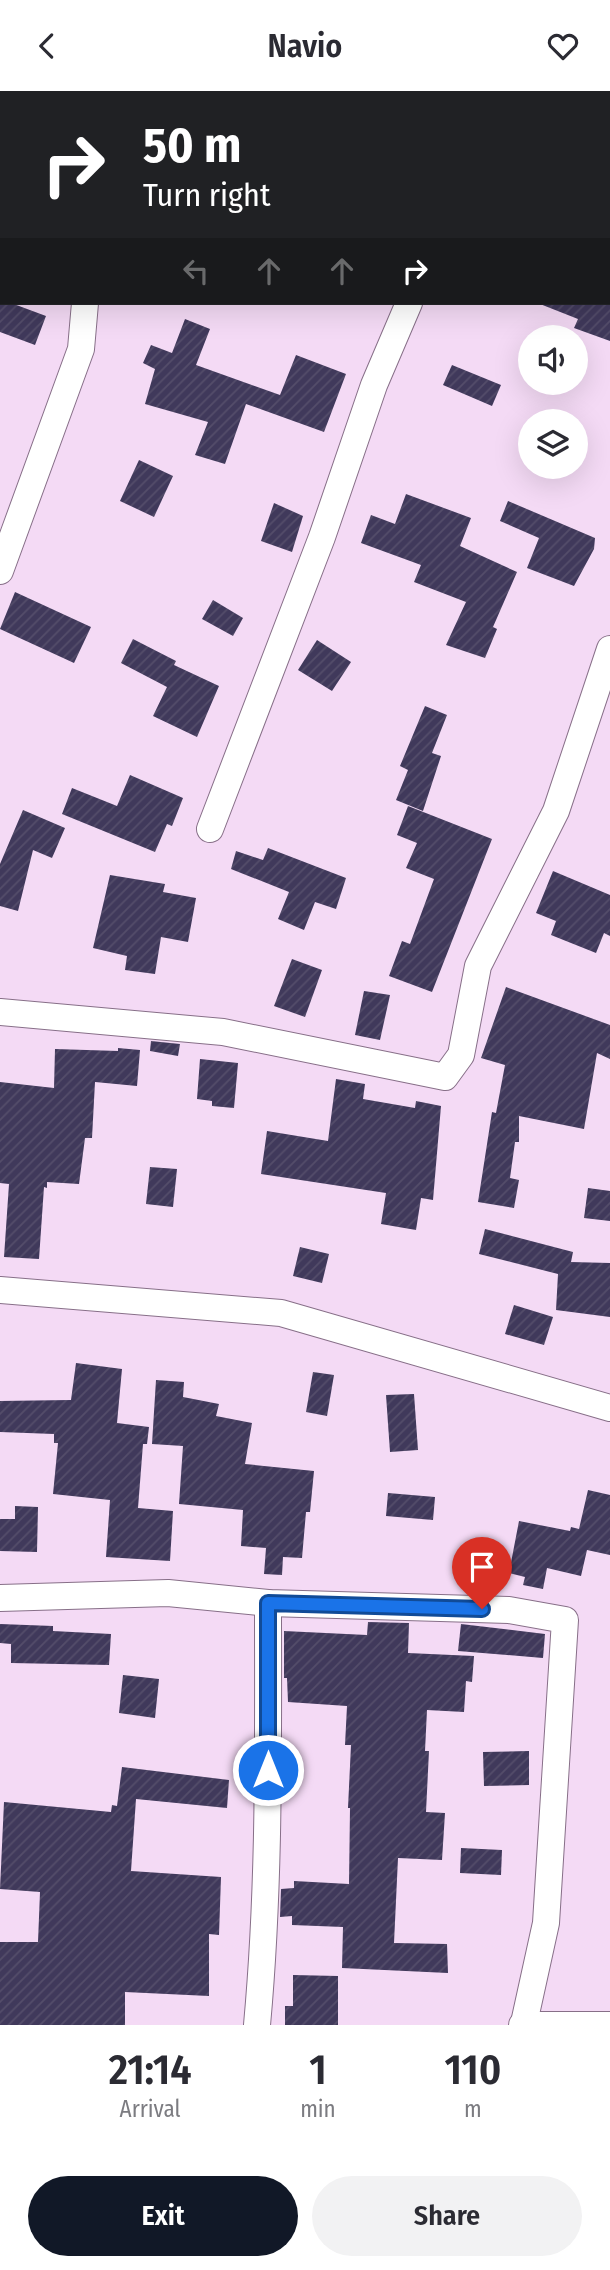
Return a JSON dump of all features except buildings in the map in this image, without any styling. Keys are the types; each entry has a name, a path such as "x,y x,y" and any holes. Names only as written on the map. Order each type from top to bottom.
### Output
{"street":[{"path":"0,571 81,349 85,305"},
{"path":"210,829 322,537 374,385 408,305"},
{"path":"0,1012 223,1032 445,1077 461,1055 478,966 556,811 610,649"},
{"path":"0,1290 281,1313 610,1408"},
{"path":"0,1598 168,1593 268,1603 509,1610 565,1620 545,1923 523,2024 610,2025"},
{"path":"257,2025 265,1935 268,1826 268,1603"}],"route":[{"path":"268,1770 268,1603 482,1609"}]}
